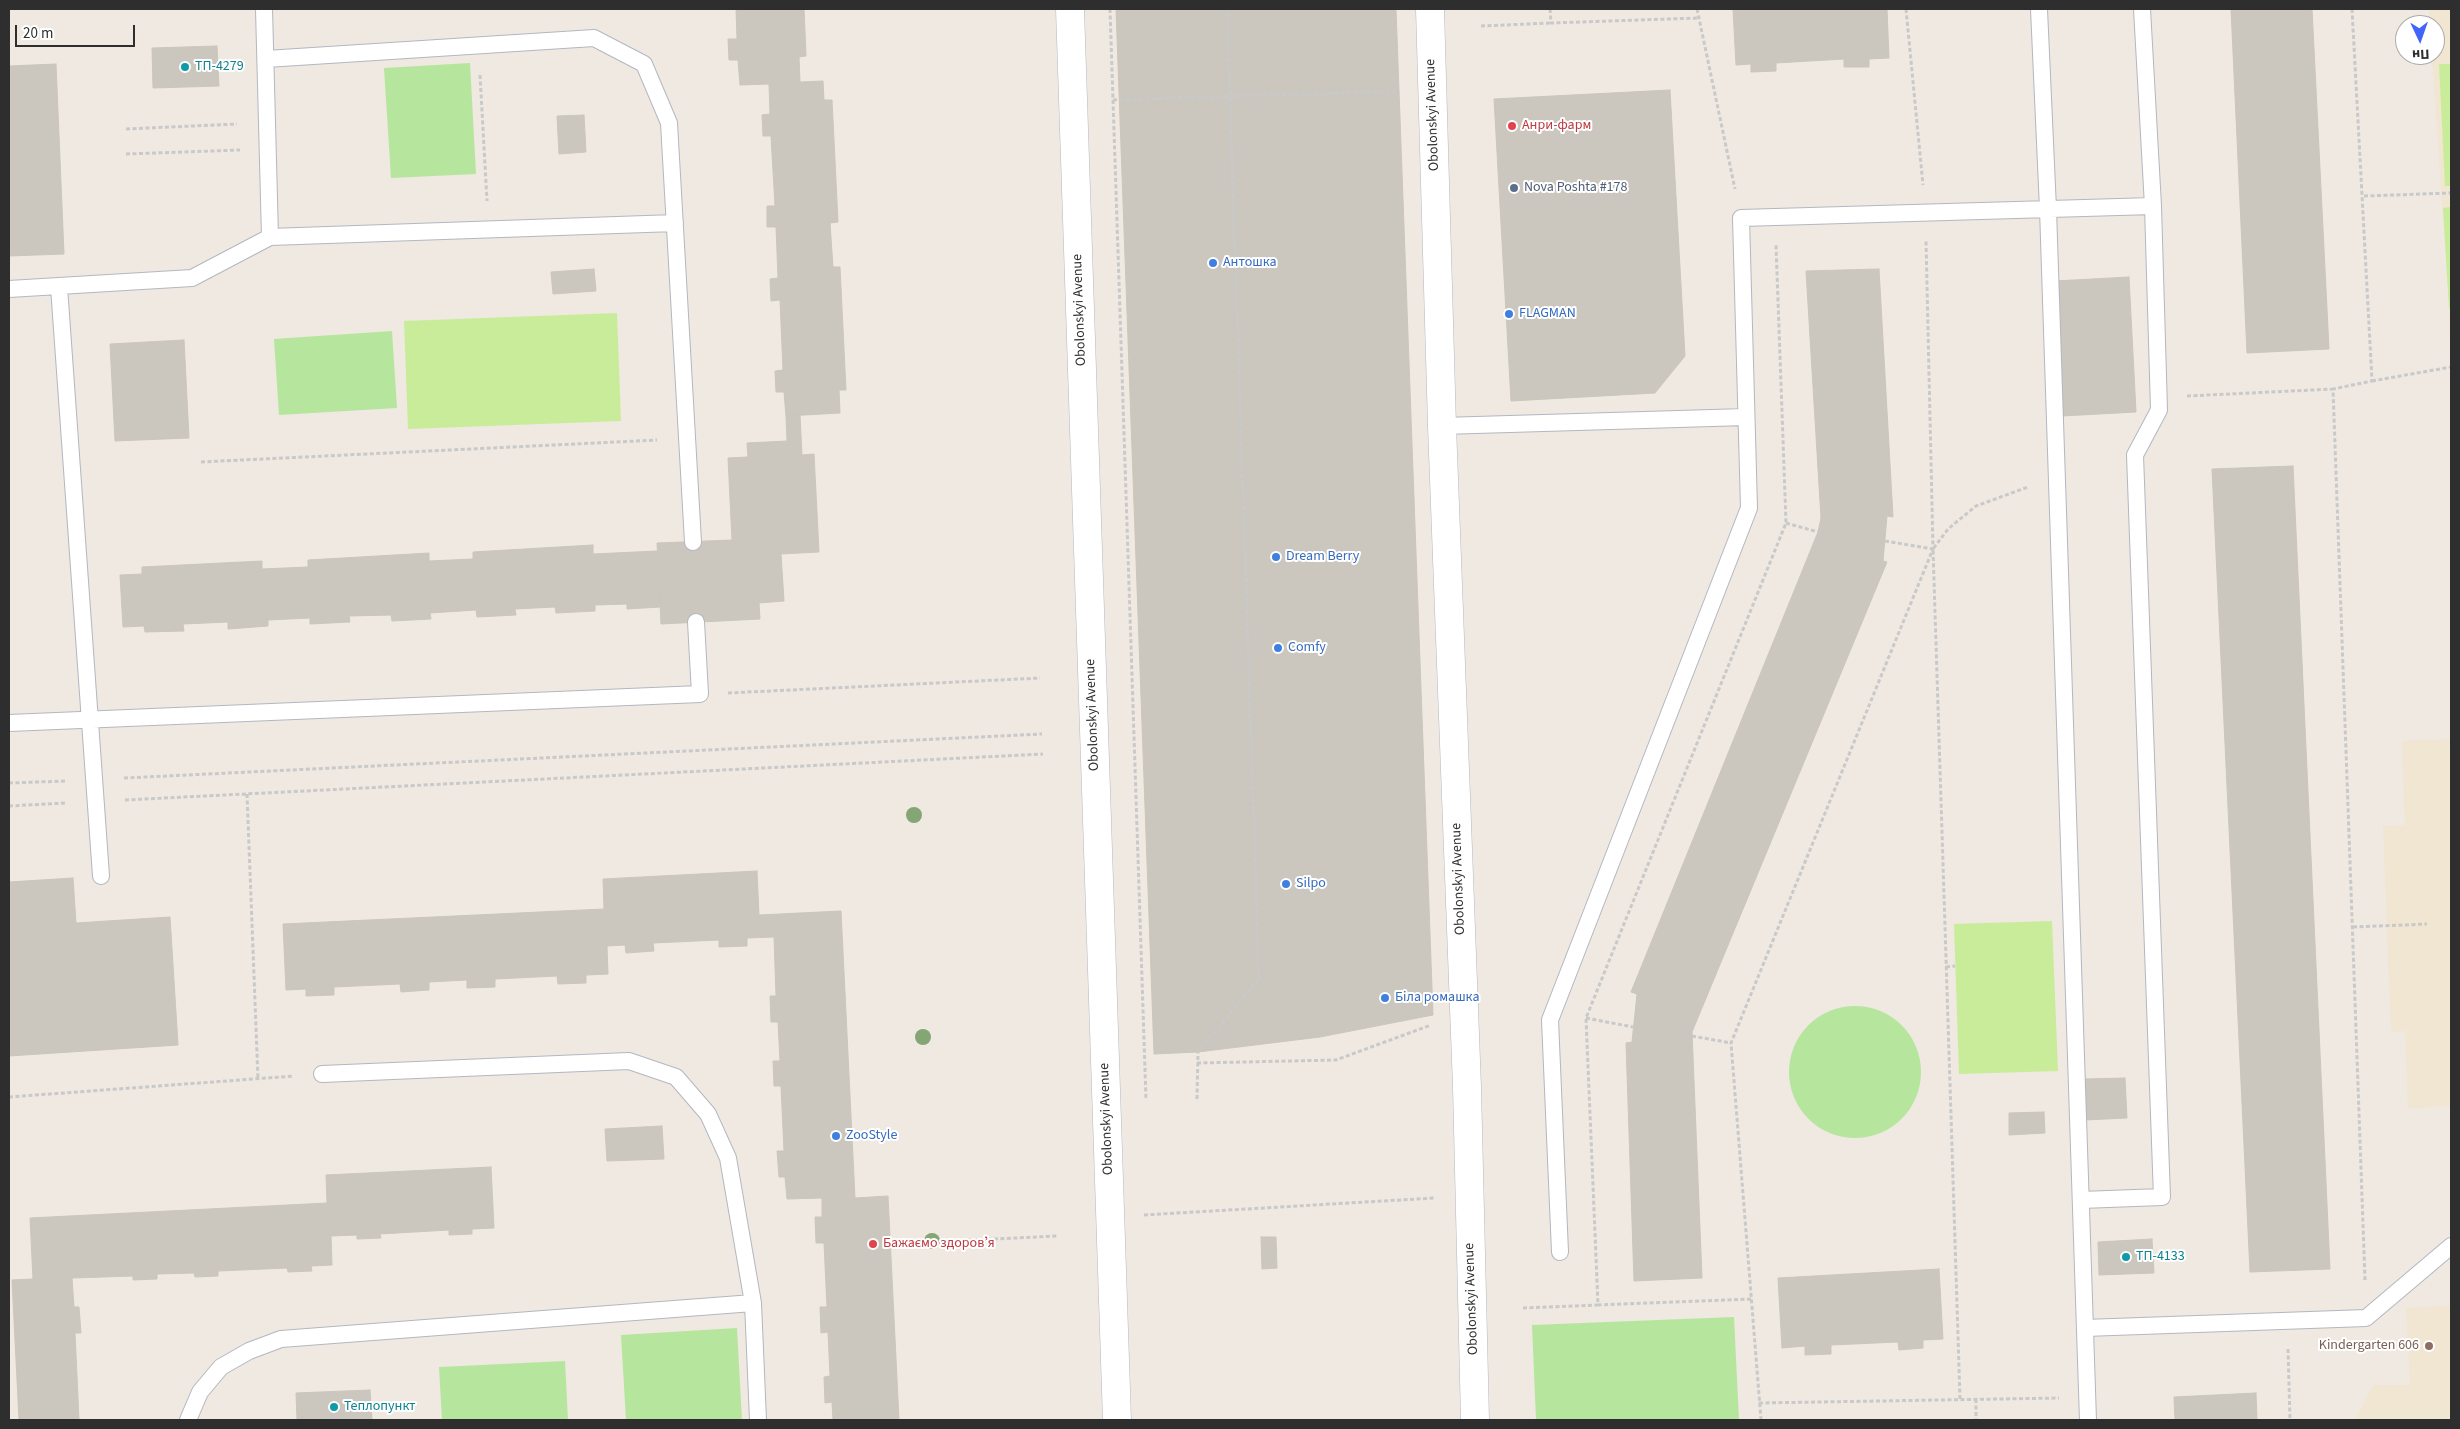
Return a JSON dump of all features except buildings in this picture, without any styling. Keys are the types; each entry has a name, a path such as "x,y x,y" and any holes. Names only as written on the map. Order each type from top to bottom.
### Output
{"main road":[{"name":"Obolonskyi Avenue","path":"1070,9 1117,1420"},
{"name":"Obolonskyi Avenue","path":"1430,9 1442,426 1467,1087 1475,1420"}],"lane":[{"path":"264,9 270,238"},
{"path":"2039,9 2048,209 2088,1420"},
{"path":"2080,1200 2162,1197 2135,455 2159,410 2153,206 2142,9"},
{"path":"266,59 594,38 644,64 669,123 693,542"},
{"path":"1560,1252 1550,1020 1749,508 1742,218 2153,206"},
{"path":"9,289 192,278 270,238 675,223"},
{"path":"59,287 101,876"},
{"path":"1442,426 1746,417"},
{"path":"9,723 700,694 696,622"},
{"path":"322,1074 628,1061 676,1077 708,1114 728,1158 753,1303 758,1420"},
{"path":"2085,1328 2366,1318 2451,1246"},
{"path":"188,1420 200,1392 221,1367 249,1350 281,1339 753,1303"}],"path":[{"path":"1110,9 1146,1100"},
{"path":"1197,1099 1198,1052 1259,979 1227,9"},
{"path":"1550,9 1551,23"},
{"path":"1697,9 1742,218"},
{"path":"1906,9 1925,213 1933,549 1960,1399"},
{"path":"2352,9 2364,196 2372,380"},
{"path":"1481,26 1698,18"},
{"path":"479,46 489,229"},
{"path":"1113,100 1399,91"},
{"path":"126,129 268,123"},
{"path":"126,154 268,149"},
{"path":"2364,196 2451,193"},
{"path":"1598,1304 1586,1018 1786,523 1775,217"},
{"path":"2159,398 2333,389 2372,380 2451,367"},
{"path":"2333,389 2366,1318"},
{"path":"201,462 688,439"},
{"path":"1761,1420 1731,1043 1933,549 1948,529 1976,506 2057,478"},
{"path":"1786,523 1818,532"},
{"path":"1885,541 1933,549"},
{"path":"700,694 1040,678"},
{"path":"9,784 1042,734"},
{"path":"9,806 1043,754"},
{"path":"247,794 258,1079"},
{"path":"2352,927 2427,924"},
{"path":"1946,967 1955,966"},
{"path":"1586,1018 1634,1027"},
{"path":"1197,1063 1336,1060 1436,1023"},
{"path":"1692,1036 1731,1043"},
{"path":"9,1097 322,1074"},
{"path":"1138,1216 1435,1198"},
{"path":"890,1244 1056,1236"},
{"path":"1523,1308 1751,1299"},
{"path":"2287,1321 2290,1420"},
{"path":"1759,1403 2087,1397"},
{"path":"1976,1399 1976,1420"}],"shaded area":[{"path":"2429,9 2451,9 2451,408 2449,308 2433,65 2445,65 2445,15 2429,15"},
{"path":"2451,739 2451,1106 2408,1108 2405,1031 2391,1032 2383,826 2405,825 2402,741"},
{"name":"Kindergarten 606","path":"2451,1306 2451,1420 2354,1420 2374,1385 2410,1385 2406,1308"}],"green space":[{"path":"470,63 476,174 391,178 384,68"},
{"path":"2451,64 2451,186 2445,186 2439,65"},
{"path":"2451,207 2451,308 2449,308 2443,208"},
{"path":"617,313 621,421 408,429 404,321"},
{"path":"392,331 397,408 279,415 274,339"},
{"path":"2052,921 2058,1071 1959,1074 1954,924"},
{"path":"1855,1006 1868,1007 1880,1011 1902,1025 1916,1047 1920,1059 1920,1085 1916,1097 1902,1119 1880,1133 1868,1137 1855,1138 1842,1137 1830,1133 1808,1119 1794,1097 1790,1085 1789,1072 1790,1059 1794,1047 1808,1025 1830,1011 1842,1007"},
{"path":"1734,1317 1739,1420 1536,1420 1532,1325"},
{"path":"737,1328 742,1420 626,1420 621,1335"},
{"path":"565,1361 568,1420 442,1420 439,1367"}],"place":[{"name":"ТП-4279","path":"185,67"},
{"name":"Анри-фарм","path":"1512,126"},
{"name":"Nova Poshta #178","path":"1514,188"},
{"name":"Антошка","path":"1213,263"},
{"name":"FLAGMAN","path":"1509,314"},
{"name":"Dream Berry","path":"1276,557"},
{"name":"Comfy","path":"1278,648"},
{"name":"Silpo","path":"1286,884"},
{"name":"Біла ромашка","path":"1385,998"},
{"name":"ZooStyle","path":"836,1136"},
{"name":"Бажаємо здоровʼя","path":"873,1244"},
{"name":"ТП-4133","path":"2126,1257"},
{"name":"Kindergarten 606","path":"2429,1346"},
{"name":"Теплопункт","path":"334,1407"}]}
